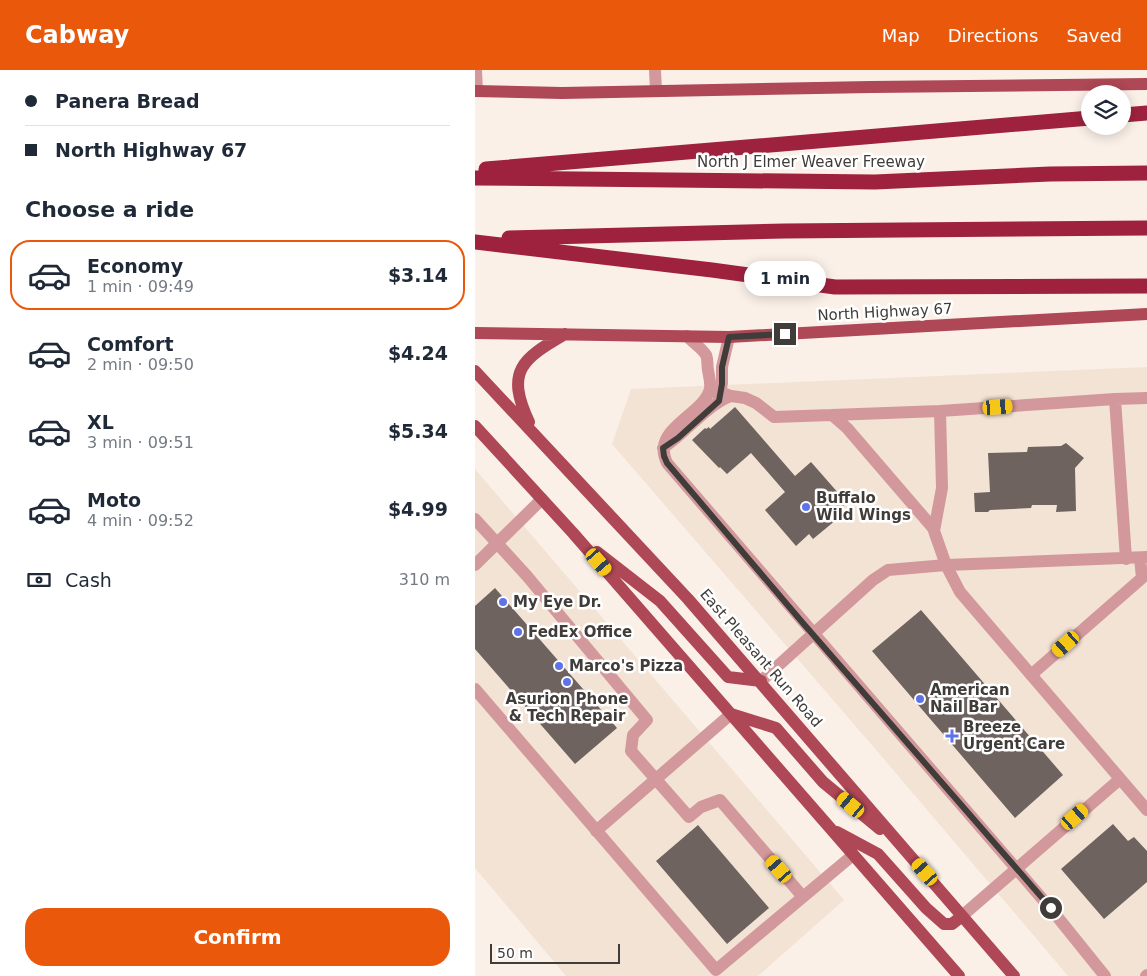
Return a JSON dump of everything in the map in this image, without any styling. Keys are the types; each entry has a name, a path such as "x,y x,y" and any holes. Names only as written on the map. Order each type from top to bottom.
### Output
{"highway":[{"path":"1131,114 1147,113"},
{"path":"475,170 1081,119"},
{"name":"North J Elmer Weaver Freeway","path":"475,178 875,182 1051,174 1147,172"},
{"path":"475,238 785,231 1147,228"},
{"path":"475,242 712,270 835,287 1147,286"}],"main road":[{"path":"476,91 562,93 1147,84"},
{"name":"North Highway 67","path":"475,333 729,337 1147,314"},
{"path":"534,433 519,401 518,381 526,360 565,334"},
{"name":"East Pleasant Run Road","path":"475,371 689,600 761,681 1014,976"},
{"path":"475,426 573,534 959,976"},
{"path":"573,534 660,601 727,677 761,681"},
{"path":"731,714 776,728 823,782 908,853"},
{"path":"830,828 878,854 926,908 944,924 951,924 962,916"}],"street":[{"path":"476,70 476,91"},
{"path":"655,70 656,91"},
{"path":"687,336 706,355 720,394"},
{"path":"720,394 722,367 729,337"},
{"path":"1105,976 1096,962 667,463 663,448 671,432 704,401 720,394 745,398 756,403 775,418 940,411 1147,398"},
{"path":"1115,399 1126,559"},
{"path":"933,531 943,488 940,411"},
{"path":"832,415 847,428 933,531 960,592 1147,810"},
{"path":"475,564 542,499"},
{"path":"475,519 527,576 647,720 633,735 631,751 689,817 701,807 720,800 803,897"},
{"path":"761,681 873,580 889,570 946,564 1144,557 1142,578 1031,675"},
{"path":"475,689 716,970 853,855"},
{"path":"596,831 731,714"},
{"path":"962,916 1120,778"}],"shaded area":[{"path":"1147,367 1147,976 1068,976 612,444 631,389"},
{"path":"475,469 844,900 758,976 566,976 475,868"}],"building":[{"path":"735,407 795,476 811,462 847,503 832,516 836,520 813,539 809,534 796,546 765,510 785,492 751,453 727,474 692,440 705,428 709,427 710,429"},
{"path":"1066,443 1084,458 1075,468 1076,511 1056,512 1057,505 1032,505 1031,508 975,512 974,493 990,492 988,453 1027,452 1028,447 1061,446"},
{"path":"495,588 617,728 575,764 475,649 475,606"},
{"path":"921,610 1063,775 1015,818 872,651"},
{"path":"1113,824 1128,841 1134,837 1147,851 1147,882 1104,919 1061,869"},
{"path":"698,825 769,908 727,944 656,861"}],"place":[{"name":"Buffalo Wild Wings","path":"806,507"},
{"name":"My Eye Dr.","path":"503,602"},
{"name":"FedEx Office","path":"518,632"},
{"name":"Marco's Pizza","path":"559,666"},
{"name":"Asurion Phone & Tech Repair","path":"567,682"},
{"name":"American Nail Bar","path":"920,699"},
{"name":"Breeze Urgent Care","path":"952,736"}],"route":[{"path":"785,334 729,337 722,367 719,401 678,438 663,448 667,463 1051,908"}]}
